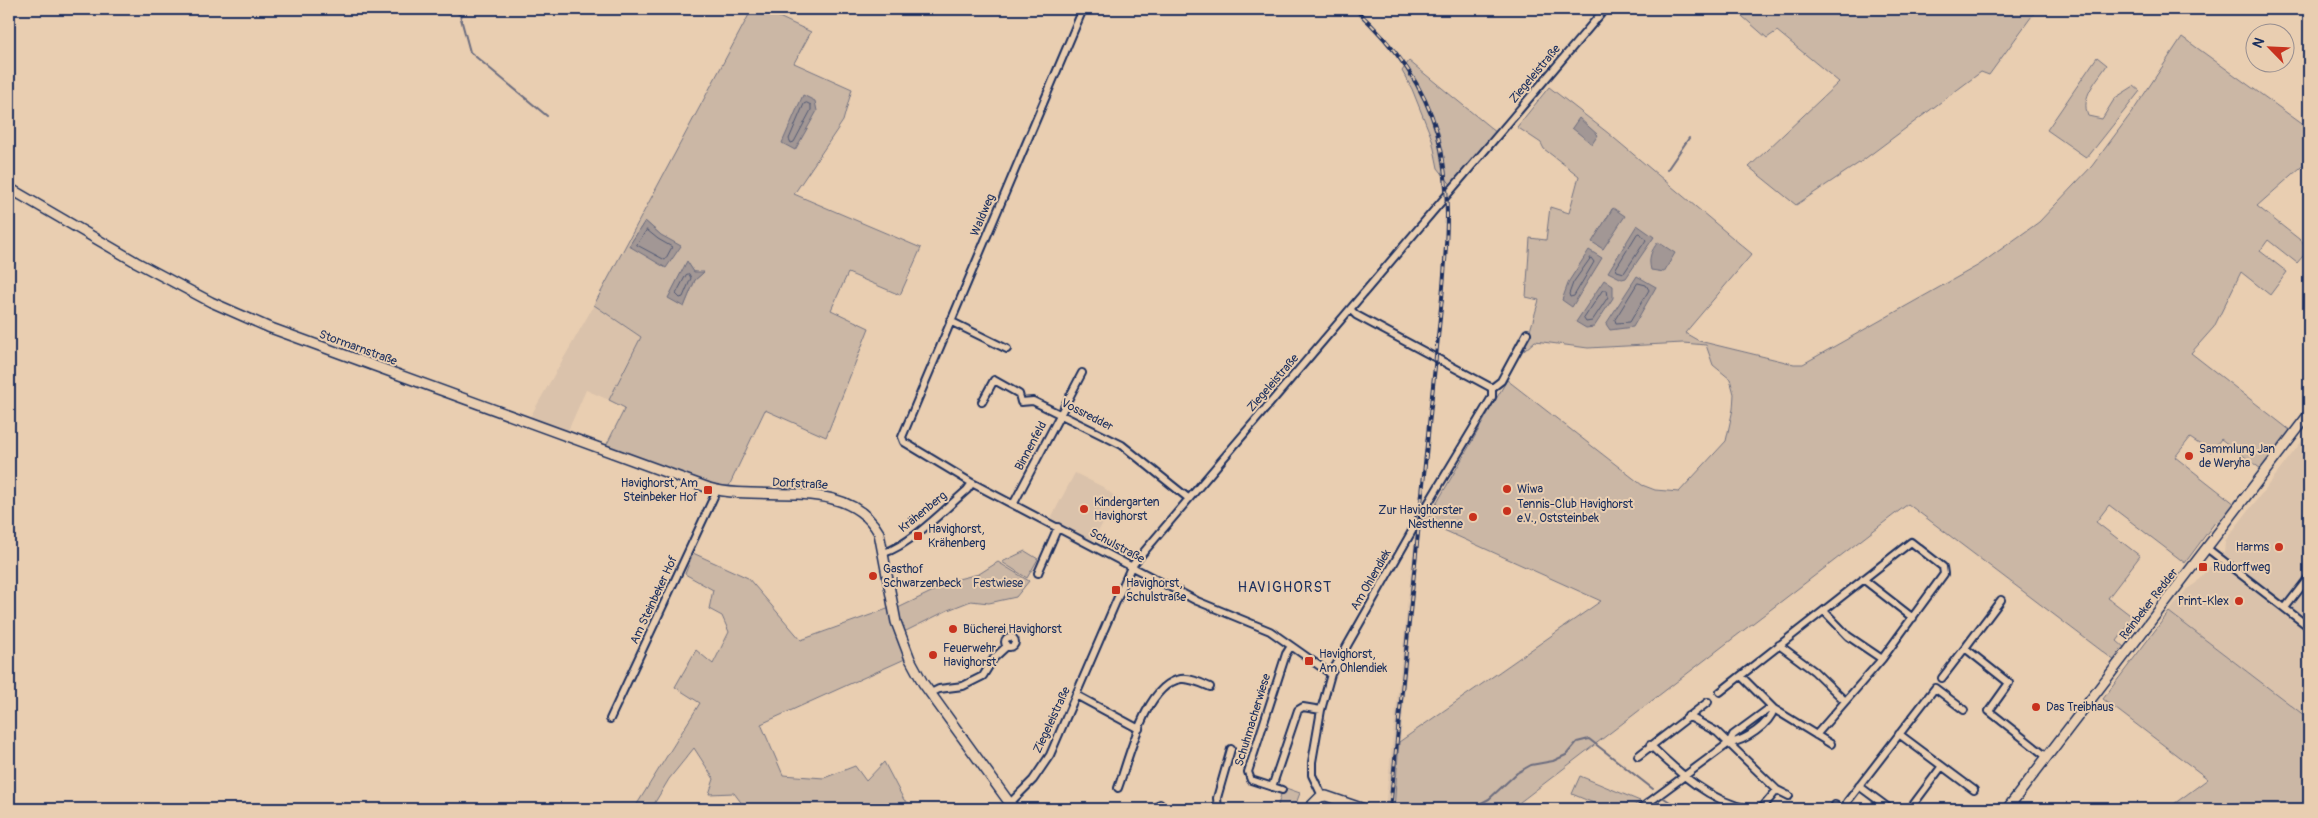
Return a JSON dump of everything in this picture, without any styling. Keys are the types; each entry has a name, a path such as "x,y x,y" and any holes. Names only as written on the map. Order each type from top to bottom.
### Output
{"street":[{"name":"Waldweg","path":"904,430 1083,9"},
{"name":"Ziegeleistraße","path":"1012,806 1050,755 1131,567 1605,9"},
{"name":"Stormarnstraße","path":"9,188 136,262 211,302 268,327 396,376 717,490"},
{"path":"1350,309 1356,315 1492,388"},
{"path":"950,321 1007,349"},
{"name":"Am Ohlendiek","path":"1322,796 1314,779 1311,766 1321,710 1331,674 1420,517 1492,396 1492,388 1501,381 1527,333"},
{"name":"Binnenfeld","path":"1014,503 1082,373"},
{"name":"Vossredder","path":"982,402 994,380 1019,394 1021,402 1033,401 1122,444 1188,498"},
{"name":"Reinbeker Redder","path":"2007,809 2208,549 2309,414"},
{"name":"Schulstraße","path":"904,430 902,437 904,442 972,483 1014,503 1197,601 1270,631 1331,674"},
{"name":"Krähenberg","path":"884,553 896,548 916,534 967,490 972,483"},
{"name":"Dorfstraße","path":"717,490 745,494 816,495 840,500 859,511 873,524 879,533 884,553 899,632 910,659 930,693 1012,806"},
{"name":"Am Steinbeker Hof","path":"610,719 717,490"},
{"path":"1038,573 1058,527"},
{"path":"1720,692 1911,542 1943,568 1944,574 1882,659 1816,735"},
{"path":"2208,549 2309,627"},
{"path":"2285,608 2309,577"},
{"path":"1864,578 1913,618"},
{"path":"1942,678 2001,600"},
{"path":"1824,611 1848,636 1882,659"},
{"path":"1779,645 1814,671 1845,701"},
{"path":"930,693 939,688 963,686 983,676 994,658 1007,646"},
{"name":"Schuhmacherwiese","path":"1282,790 1251,780 1248,772 1286,654 1291,646"},
{"path":"1965,648 2010,683 1989,711 2047,757"},
{"path":"1741,676 1774,709 1831,744"},
{"path":"1118,788 1139,729 1154,696 1165,685 1180,679 1192,680 1210,687"},
{"path":"1847,802 1935,688 1964,710"},
{"path":"1076,695 1139,729"},
{"path":"1638,756 1708,702"},
{"path":"1272,787 1298,710 1303,706 1321,710"},
{"path":"1640,809 1729,742 1740,742 1771,718 1774,709"},
{"path":"1688,716 1717,732 1777,790 1789,796"},
{"path":"1899,734 1974,790"},
{"path":"1650,746 1683,776 1729,805 1749,809"},
{"name":"Schuhmacherwiese","path":"1218,809 1217,798 1231,749"},
{"path":"1910,809 1942,766"},
{"path":"1859,786 1890,809"},
{"path":"1761,809 1777,790"},
{"path":"1308,809 1322,796 1330,796 1364,809"}],"shaded area":[{"path":"594,305 641,337 609,400 586,390 567,433 529,419"},
{"path":"2309,432 2309,719 2169,612 2187,589 2196,583 2209,567 2217,564 2224,554 2225,541"},
{"name":"Kindergarten Havighorst","path":"1075,473 1103,487 1118,499 1092,541 1051,518"},
{"path":"1421,518 1394,809 1385,809 1416,526"}],"green space":[{"path":"752,9 762,9 811,32 794,63 852,89 843,121 794,194 921,248 900,295 848,273 831,310 869,328 826,437 765,410 728,488 674,472 606,446 625,408 609,400 641,337 594,305","holes":["645,221 661,235 629,246","687,262 694,272 703,273 695,280 684,306 669,297"]},
{"path":"1734,9 2037,9 1989,75 1981,72 1862,161 1796,205 1749,167 1839,82 1777,31 1767,38"},
{"path":"2182,37 2309,129 2309,160 2257,206 2309,247 2309,260 2303,256 2297,263 2268,240 2260,251 2287,272 2270,295 2241,272 2214,327 2191,353 2291,431 2261,469 2221,439 2211,452 2190,438 2175,457 2235,504 2221,524 2216,521 2185,563 2109,505 2096,522 2140,556 2108,598 2134,618 2117,641 2125,648 2115,661 1908,504 1511,809 1394,809 1399,742 1601,601 1426,522 1507,380 1642,485 1655,490 1679,492 1726,441 1733,409 1734,394 1730,379 1713,365 1706,345 1683,343 1588,348 1535,341 1524,351 1539,300 1526,297 1530,238 1546,240 1550,207 1569,213 1579,176 1544,149 1541,143 1517,127 1549,87 1608,133 1752,254 1685,333 1699,341 1794,364 1803,364 1979,265 2039,222 2092,166 2135,108","holes":["1612,209 1603,249 1593,242"]},
{"path":"2097,57 2107,65 2088,95 2086,109 2088,116 2102,119 2115,98 2134,86 2140,91 2087,158 2047,130"},
{"path":"1409,61 1497,133 1452,186 1438,168 1432,139 1412,89 1402,71"},
{"path":"1025,551 1038,559 1027,578 1002,562"},
{"path":"693,553 748,578 801,640 890,608 895,634 905,659 761,724 783,775 824,778 855,766 866,781 884,762 904,800 918,809 746,809 734,793 709,794 714,779 694,748 669,779 651,809 634,809 700,703 675,687 696,650 713,664 729,632 722,616 709,609 713,590 685,574"},
{"name":"Festwiese","path":"998,562 1029,581 1016,597 989,603 971,601 904,632 898,608 958,579 979,574"},
{"path":"2169,612 2309,719 2309,809 2167,809 2208,779 2103,699"},
{"path":"1580,776 1640,801 1630,809 1608,809 1572,794"},
{"path":"1283,787 1300,793 1294,809 1277,809"}],"water":[{"path":"803,95 815,101 817,111 795,150 782,143"},
{"path":"1579,118 1598,135 1592,144 1572,128"},
{"path":"1613,208 1625,216 1603,249 1592,242"},
{"path":"645,221 661,235 681,246 666,268 629,246"},
{"path":"1637,225 1654,237 1626,278 1622,279 1608,272"},
{"path":"1658,242 1675,253 1664,272 1651,270 1651,255"},
{"path":"1589,250 1602,258 1572,307 1562,300 1569,281"},
{"path":"687,261 694,272 704,272 695,280 684,307 668,298"},
{"path":"1637,276 1656,287 1633,327 1610,330 1606,324"},
{"path":"1604,280 1613,286 1613,298 1594,327 1586,328 1576,322"}],"waterway":[{"path":"452,9 460,15 470,52 547,116"},
{"path":"1667,170 1689,138"},
{"path":"1470,809 1489,799 1517,773 1531,765 1553,761 1566,755 1577,742 1589,739 1653,789"},
{"path":"1664,798 1680,809"}],"railway":[{"path":"1355,9 1369,22 1405,65 1431,114 1442,153 1447,215 1442,298 1390,809"}],"place":[{"name":"Sammlung Jan de Weryha","path":"2189,456"},
{"name":"Wiwa","path":"1507,489"},
{"name":"Havighorst, Am Steinbeker Hof","path":"708,490"},
{"name":"Kindergarten Havighorst","path":"1084,509"},
{"name":"Tennis-Club Havighorst e.V., Oststeinbek","path":"1507,511"},
{"name":"Zur Havighorster Nesthenne","path":"1473,517"},
{"name":"Havighorst, Krähenberg","path":"918,536"},
{"name":"Harms","path":"2279,547"},
{"name":"Rudorffweg","path":"2203,567"},
{"name":"Gasthof Schwarzenbeck","path":"873,576"},
{"name":"Havighorst, Schulstraße","path":"1116,590"},
{"name":"Print-Klex","path":"2239,601"},
{"name":"Bücherei Havighorst","path":"953,629"},
{"name":"Feuerwehr Havighorst","path":"933,655"},
{"name":"Havighorst, Am Ohlendiek","path":"1309,661"},
{"name":"Das Treibhaus","path":"2036,707"}],"district":[{"name":"HAVIGHORST","path":"1285,587"}]}
